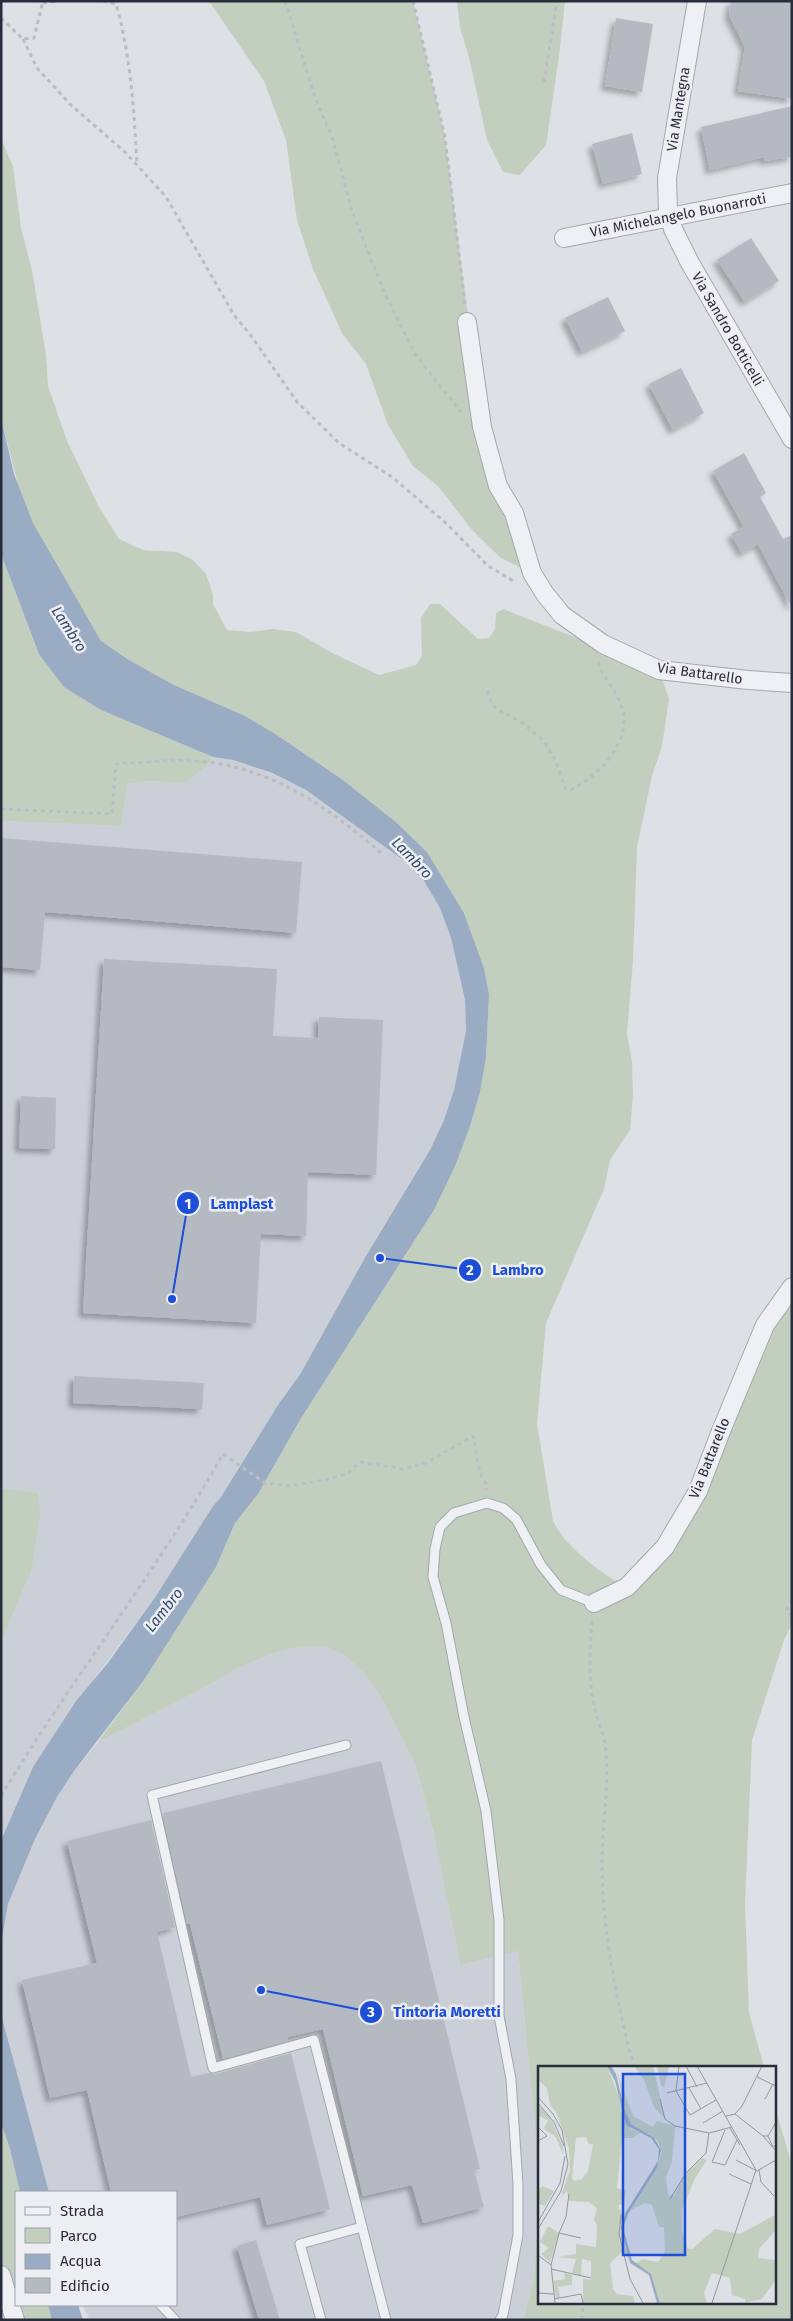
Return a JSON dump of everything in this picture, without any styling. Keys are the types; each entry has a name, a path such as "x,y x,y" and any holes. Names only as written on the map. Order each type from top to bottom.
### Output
{"street":[{"name":"Via Mantegna","path":"670,218 666,192 667,178 697,1"},
{"name":"Via Michelangelo Buonarroti","path":"564,238 792,193"},
{"name":"Via Sandro Botticelli","path":"670,218 673,229 690,262 792,439"},
{"name":"Via Battarello","path":"467,322 481,422 498,486 514,513 532,573 545,594 562,615 596,638 659,670 792,683"},
{"name":"Via Battarello","path":"593,1611 627,1587 665,1547 698,1490 720,1431 765,1325 792,1286"},
{"path":"1,2275 15,2320"}],"lane":[{"path":"500,2320 503,2315 518,2235 518,2185 511,2079 499,2016 499,1920 486,1811 464,1717 446,1623 433,1578 435,1549 440,1527 454,1512 487,1503 503,1508 516,1519 541,1565 561,1590 593,1611"},
{"path":"346,1745 152,1795 213,2068 314,2040 386,2320"},
{"path":"321,2320 300,2244 362,2227"},
{"path":"162,2306 175,2320"}],"path":[{"path":"22,38 34,38 43,2 56,1"},
{"path":"103,1 116,4 122,26 134,115 137,165"},
{"path":"285,1 315,98 332,137 352,211 384,292 415,354 457,410 470,419 481,422"},
{"path":"413,1 445,137 467,322"},
{"path":"544,82 557,1"},
{"path":"1,18 22,38 38,68 72,106 125,152 166,197 234,315 252,337 297,402 338,443 392,477 447,524 487,565 522,587"},
{"path":"487,691 496,709 520,721 544,741 556,762 566,788 568,790 574,788 609,760 624,728 622,708 599,667 596,638"},
{"path":"1,809 112,814 116,764 215,763 277,782 318,803 382,853"},
{"path":"1,1796 25,1756 104,1642 223,1454 265,1483 290,1486 330,1479 348,1473 360,1462 404,1468 426,1464 473,1436 480,1473 486,1484 487,1503"},
{"path":"792,1600 786,1611 792,1616"},
{"path":"593,1611 589,1663 593,1700 606,1749 607,1783 602,1863 604,1918 618,1998 634,2066"},
{"path":"582,2320 583,2304"}],"shaded area":[{"path":"213,757 233,760 272,774 306,790 406,861 424,881 440,908 451,938 465,1000 466,1031 454,1090 444,1120 430,1150 366,1256 336,1314 301,1373 278,1405 156,1596 65,1718 58,1732 33,1767 3,1834 1,1829 1,1642 31,1572 38,1493 1,1490 1,821 121,826 128,784 147,781 185,783 207,766"},
{"path":"324,1646 346,1656 366,1675 382,1699 415,1763 433,1830 462,1965 518,1951 535,2127 538,2216 534,2278 523,2320 90,2320 83,2306 178,2306 178,2191 49,2191 1,2014 1,1945 8,1904 35,1839 57,1797 74,1771 98,1742 198,1691 238,1668 274,1653 298,1647"}],"green space":[{"path":"209,1 413,1 445,137 482,427 532,573 501,558 473,531 438,486 413,466 388,425 366,364 342,333 313,269 297,220 286,140 264,81"},
{"path":"457,1 565,1 546,145 520,175 503,172 487,140 469,57 460,28"},
{"path":"1,139 13,166 21,228 32,270 46,355 48,386 67,441 99,507 119,539 143,550 177,552 193,560 206,574 213,595 213,604 227,630 251,632 273,629 296,632 332,653 379,675 416,665 422,656 421,618 430,604 440,604 478,639 489,638 495,629 496,613 503,609 659,670 669,699 662,746 652,776 637,847 633,960 627,1034 632,1062 633,1095 630,1130 610,1160 604,1189 546,1323 537,1424 553,1521 558,1530 580,1555 607,1576 616,1581 635,1579 665,1547 792,1287 792,1624 784,1640 752,1740 745,1904 749,2013 764,2066 538,2066 538,2216 535,2127 518,1951 461,1965 433,1830 415,1763 382,1699 366,1675 346,1656 324,1646 298,1647 274,1653 238,1668 198,1691 98,1742 144,1680 216,1567 235,1523 258,1494 300,1420 434,1210 480,1092 486,1058 489,994 484,968 464,913 427,852 397,823 343,780 274,733 243,715 174,685 129,660 101,641 33,523 21,496 1,418"},
{"path":"1,554 39,654 101,710 213,757 207,766 185,783 147,781 128,784 121,826 1,821"},
{"path":"1,1490 38,1493 40,1516 31,1572 1,1642"},
{"path":"776,2111 792,2165 792,2320 523,2320 534,2278 538,2216 538,2304 776,2304"},
{"path":"1,2124 10,2149 20,2191 15,2191 15,2306 48,2306 52,2320 15,2320 1,2275"}],"water":[{"path":"1,418 14,474 33,523 101,641 129,660 174,685 243,715 274,733 343,780 397,823 427,852 464,913 484,968 489,994 486,1058 480,1092 455,1166 434,1210 300,1420 258,1494 235,1523 216,1567 144,1680 74,1771 57,1797 35,1839 8,1904 1,1945 1,1840 33,1767 76,1701 107,1664 156,1596 278,1405 301,1373 366,1256 430,1150 444,1120 454,1090 466,1031 465,1000 451,938 440,908 424,881 406,862 306,790 272,773 233,760 213,757 101,710 64,687 39,654 1,554"},
{"path":"1,2014 49,2191 20,2191 10,2149 1,2123"},
{"path":"48,2306 78,2306 83,2320 52,2320"}],"building":[{"path":"731,1 792,1 792,99 738,91 745,47 729,15"},
{"path":"616,18 653,24 642,92 605,86"},
{"path":"792,106 792,157 764,161 764,157 710,170 701,127"},
{"path":"632,133 642,174 603,184 592,144"},
{"path":"751,238 779,281 745,302 717,260"},
{"path":"608,297 625,331 582,352 565,318"},
{"path":"681,368 704,413 673,430 649,384"},
{"path":"744,453 766,493 760,497 783,539 792,535 792,608 758,544 742,553 731,534 744,527 713,471"},
{"path":"1,838 302,862 296,933 45,912 40,970 1,967"},
{"path":"104,959 277,969 273,1036 318,1038 319,1017 383,1020 376,1175 308,1172 306,1236 261,1234 256,1323 83,1313"},
{"path":"21,1096 56,1098 55,1149 19,1148"},
{"path":"74,1376 204,1383 202,1409 73,1403"},
{"path":"381,1761 480,2169 474,2170 484,2207 423,2223 412,2185 363,2196 323,2029 287,2037 288,2041 223,2059 190,1924 187,1924 163,1817 164,1813"},
{"path":"151,1820 175,1927 157,1932 191,2077 209,2073 215,2074 291,2053 330,2209 267,2225 260,2197 178,2217 178,2191 111,2191 87,2090 50,2098 22,1980 97,1963 67,1841"},
{"path":"256,2240 280,2320 259,2320 237,2246"}],"place":[{"name":"Lambro","path":"380,1258"},
{"name":"Lamplast","path":"172,1299"},
{"name":"Tintoria Moretti","path":"261,1990"}]}
